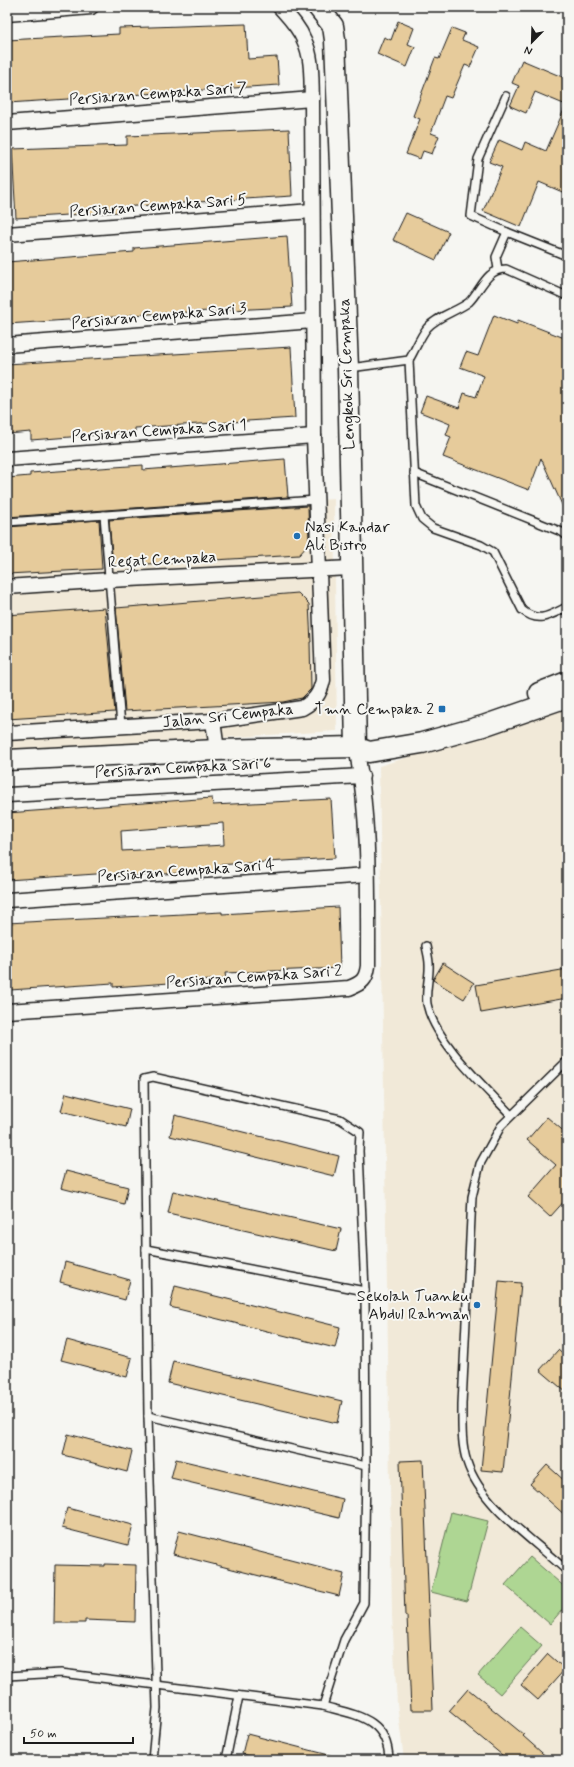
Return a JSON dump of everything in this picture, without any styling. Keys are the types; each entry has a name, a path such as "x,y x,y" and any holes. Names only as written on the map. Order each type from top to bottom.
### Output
{"street":[{"path":"7,14 91,7"},
{"name":"Jalan Sri Cempaka","path":"7,733 213,721 302,708 312,702 320,692 323,680 314,436 312,99 309,57 305,40 296,26 280,7"},
{"name":"Lengkok Sri Cempaka","path":"318,7 333,26 335,40 348,368 351,568 356,747"},
{"name":"Persiaran Cempaka Sari 7","path":"7,123 312,99"},
{"name":"Persiaran Cempaka Sari 5","path":"7,234 312,212"},
{"name":"Persiaran Cempaka Sari 3","path":"7,345 313,321"},
{"name":"Persiaran Cempaka Sari 1","path":"7,459 314,436"},
{"name":"Regat Cempaka","path":"7,587 109,580 351,568"},
{"name":"Jalan Sri Cempaka","path":"356,747 364,741 412,734 461,721 567,682"},
{"name":"Jalan Sri Cempaka","path":"7,760 216,750 356,747 369,752 422,743 476,728 567,697"},
{"path":"213,721 216,750"},
{"name":"Persiaran Cempaka Sari 2","path":"7,1011 349,988 360,984 366,977 368,966 367,875 362,776 356,747"},
{"name":"Persiaran Cempaka Sari 6","path":"7,795 362,776"},
{"name":"Persiaran Cempaka Sari 4","path":"7,900 367,875"}],"lane":[{"path":"506,96 478,159 471,216 567,256"},
{"path":"498,269 496,257 507,232"},
{"path":"567,296 506,269 498,269 485,279 477,293 467,303 451,311 428,328 409,360 416,506 422,519 433,528 481,545 493,552 522,610 528,615 544,618 567,607"},
{"path":"348,368 409,360"},
{"path":"414,473 562,532 567,536"},
{"path":"7,522 316,500"},
{"path":"104,515 121,726"},
{"path":"426,946 429,965 426,983 427,1004 435,1026 447,1045 511,1115"},
{"path":"567,1061 501,1126 480,1164 472,1197 462,1404 462,1433 466,1462 478,1484 491,1504 567,1571"},
{"path":"152,1760 157,1708 148,1416 144,1079 153,1077 340,1119 360,1132 359,1151 365,1291 366,1466 364,1603 344,1640 323,1706"},
{"path":"146,1249 365,1291"},
{"path":"148,1416 366,1466"},
{"path":"7,1676 61,1673 323,1706 364,1717 380,1730 386,1742 389,1760"},
{"path":"226,1760 239,1696"}],"shaded area":[{"path":"334,499 337,731 7,750 7,521"},
{"name":"Sekolah Tuanku Abdul Rahman","path":"567,708 567,1760 404,1760 397,1704 392,1616 379,766"}],"green space":[{"path":"451,1512 488,1521 467,1601 431,1592"},
{"path":"530,1557 567,1589 567,1604 550,1624 505,1585"},
{"path":"520,1627 542,1646 500,1694 478,1675"}],"building":[{"path":"398,21 414,28 408,44 415,47 407,67 377,54 384,37 391,40"},
{"path":"246,24 248,59 277,57 279,85 8,103 7,40 119,34 119,28"},
{"path":"452,28 465,33 462,40 479,47 470,67 465,65 451,98 445,96 431,133 439,136 432,154 423,151 420,159 406,154 420,119 413,116 435,58 439,59"},
{"path":"522,60 567,79 567,194 539,182 521,227 483,211 502,167 489,162 499,140 522,150 525,142 546,151 566,105 535,92 526,113 510,106 519,86 512,83"},
{"path":"289,129 292,196 121,207 121,212 16,218 12,149 127,145 127,136"},
{"path":"406,213 449,232 436,260 393,240"},
{"path":"287,236 292,307 129,315 7,324 7,262 134,252 134,248"},
{"path":"494,315 517,324 518,320 567,339 567,516 541,458 529,490 443,457 451,437 446,435 450,424 420,412 426,396 459,408 464,393 476,397 484,376 460,367 466,352 478,356"},
{"path":"291,347 295,418 135,428 135,432 31,440 31,432 7,434 7,364"},
{"path":"285,459 288,497 7,517 7,478 30,476 30,473 143,465 143,470"},
{"path":"308,506 309,544 299,555 113,566 109,520"},
{"path":"99,520 102,569 7,574 7,527"},
{"path":"298,593 309,604 311,642 311,689 302,698 283,702 125,711 116,608"},
{"path":"105,608 115,712 7,719 7,615"},
{"path":"212,798 213,805 331,799 335,858 216,865 217,871 111,877 111,873 7,880 7,813","holes":["223,823 224,845 122,851 121,831"]},
{"path":"338,907 340,968 225,973 226,979 113,987 113,983 10,990 7,958 7,923 222,912 222,914"},
{"path":"443,963 474,983 464,999 433,980"},
{"path":"567,969 567,998 481,1013 476,985"},
{"path":"66,1093 130,1109 126,1127 61,1111"},
{"path":"175,1115 339,1156 334,1176 170,1136"},
{"path":"547,1117 567,1134 567,1198 550,1217 528,1197 556,1165 527,1140"},
{"path":"66,1171 128,1187 124,1204 61,1188"},
{"path":"173,1191 341,1229 336,1251 168,1213"},
{"path":"65,1262 130,1280 125,1300 60,1282"},
{"path":"499,1281 521,1283 503,1472 481,1470"},
{"path":"175,1286 340,1327 335,1348 170,1307"},
{"path":"67,1340 132,1358 127,1377 61,1360"},
{"path":"558,1350 567,1358 567,1393 540,1370"},
{"path":"173,1361 342,1401 337,1423 168,1383"},
{"path":"68,1434 132,1451 127,1472 63,1455"},
{"path":"176,1459 343,1499 339,1518 171,1478"},
{"path":"423,1460 433,1710 411,1710 407,1616 405,1616 400,1461"},
{"path":"547,1465 567,1483 567,1517 530,1484"},
{"path":"67,1508 133,1525 128,1545 62,1528"},
{"path":"179,1531 344,1574 339,1596 173,1554"},
{"path":"105,1564 136,1565 135,1622 85,1620 85,1623 54,1623 55,1565 105,1566"},
{"path":"548,1654 565,1669 538,1700 521,1685"},
{"path":"468,1689 524,1735 523,1736 550,1760 508,1760 449,1711"},
{"path":"247,1734 333,1756 333,1760 266,1760 242,1754"}],"place":[{"name":"Nasi Kandar Ali Bistro","path":"297,536"},
{"name":"Tmn Cempaka 2","path":"442,709"},
{"name":"Sekolah Tuanku Abdul Rahman","path":"477,1305"}]}
